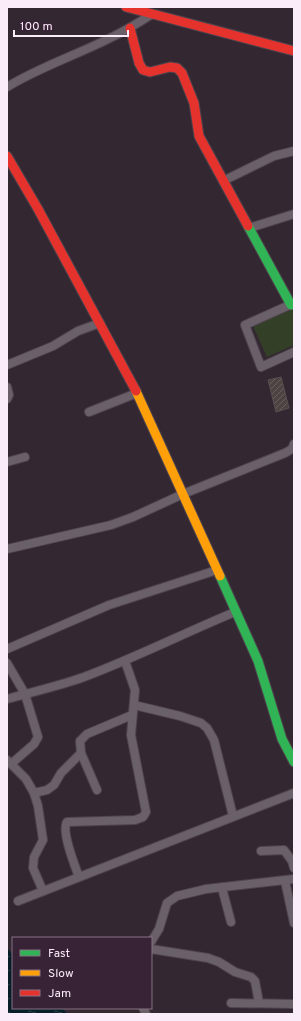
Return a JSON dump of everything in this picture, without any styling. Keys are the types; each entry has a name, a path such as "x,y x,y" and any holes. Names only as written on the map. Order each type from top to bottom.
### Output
{"street":[{"path":"126,7 294,51"},
{"path":"7,87 27,74 130,28 152,14"},
{"path":"130,28 139,63 143,70 150,72 170,67 177,68 182,73 194,103 199,136 292,304 245,325 261,367 294,352"},
{"path":"223,181 274,156 294,151"},
{"path":"7,156 100,323 137,393 258,661 280,733 294,762"},
{"path":"249,228 294,214"},
{"path":"7,365 53,346 78,331 100,323"},
{"path":"7,387 9,395 7,399"},
{"path":"89,412 137,393"},
{"path":"7,549 111,525 133,517 183,494 285,453 292,449 294,444"},
{"path":"7,462 25,456"},
{"path":"7,649 109,604 217,570"},
{"path":"7,698 82,678 125,661 184,633 235,612"},
{"path":"78,877 66,834 65,825 67,822 135,820 143,817 146,812 131,735 135,690 125,661"},
{"path":"7,663 25,694 38,737 34,744 9,762 26,779 34,793 43,836 41,847 34,857 34,868 43,891"},
{"path":"134,706 180,716 196,721 207,728 214,740 233,816"},
{"path":"97,790 81,753 80,741 87,734 132,715"},
{"path":"34,793 47,790 54,785 61,773 81,753"},
{"path":"18,901 294,793"},
{"path":"261,851 284,850 292,861 294,868"},
{"path":"152,940 159,929 164,909 172,899 185,893 294,879"},
{"path":"285,881 294,923"},
{"path":"222,888 231,922"},
{"path":"152,949 214,960 235,972 251,977 255,981 259,1003"},
{"path":"232,1003 294,1004"}],"green space":[{"path":"294,307 294,345 267,357 253,326"}],"water":[{"path":"7,948 12,954 12,1009 63,1009 68,1014 7,1014"}],"building":[{"path":"281,377 289,408 276,412 268,380"}],"traffic: fast":[{"path":"248,226 291,305"},
{"path":"220,576 258,661 282,739 294,762"}],"traffic: slow":[{"path":"136,391 220,576"}],"traffic: jam":[{"path":"126,7 294,51"},
{"path":"130,28 139,63 143,70 150,72 170,67 177,68 182,73 194,103 199,136 248,226"},
{"path":"7,156 38,209 136,391"}]}
